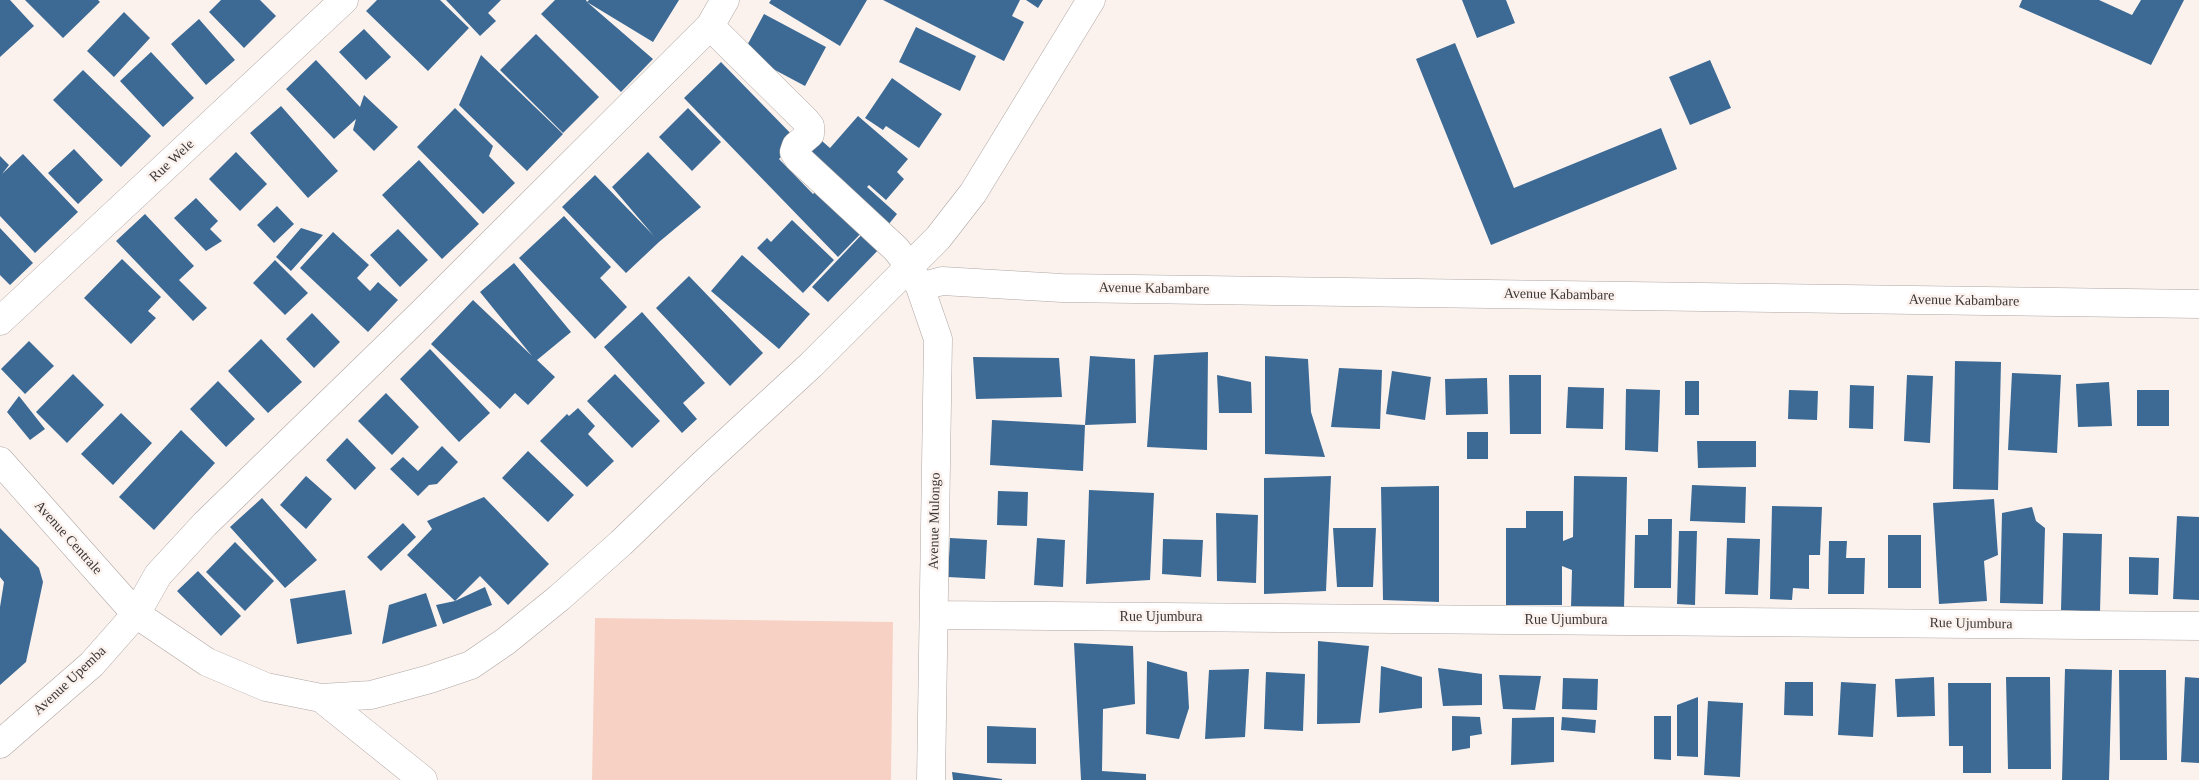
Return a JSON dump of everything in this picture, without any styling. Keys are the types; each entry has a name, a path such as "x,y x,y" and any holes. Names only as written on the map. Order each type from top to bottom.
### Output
{"street":[{"name":"Rue Wele","path":"0,321 344,0"},
{"name":"Avenue Upemba","path":"0,744 92,664 136,614 158,575 205,524 422,313 710,26 726,0"},
{"path":"321,698 371,695 430,679 471,665 506,642 621,543 810,365 915,277 938,238 973,193 1091,0"},
{"name":"Avenue Mulongo","path":"710,26 810,126 810,134 796,146 794,152 798,158 896,249 915,277 938,339 931,780"},
{"name":"Avenue Kabambare","path":"915,277 942,281 1082,288 2199,304"},
{"name":"Avenue Centrale","path":"0,461 136,614 207,662 266,687 321,698"},
{"name":"Rue Ujumbura","path":"934,615 2199,626"},
{"path":"321,698 423,780"}],"shaded area":[{"path":"595,618 893,622 891,780 592,780"}],"building":[{"path":"0,0 10,0 34,26 0,57"},
{"path":"25,0 98,0 100,2 63,38"},
{"path":"221,0 260,0 276,16 244,48 209,12"},
{"path":"377,0 440,0 469,28 428,71 366,11"},
{"path":"446,0 501,0 488,13 496,21 480,36"},
{"path":"555,0 586,0 653,59 621,92 541,14"},
{"path":"589,0 679,0 653,42 587,2"},
{"path":"771,0 867,0 840,46 769,3"},
{"path":"883,0 1020,0 1012,16 1024,22 1004,61"},
{"path":"1026,0 1043,0 1038,8"},
{"path":"1462,0 1506,0 1515,23 1477,38"},
{"path":"2022,0 2099,0 2132,15 2141,0 2184,0 2151,65 2019,7"},
{"path":"124,12 150,38 114,77 87,51"},
{"path":"764,14 826,47 805,86 743,53"},
{"path":"199,19 235,60 206,85 171,44"},
{"path":"916,27 976,56 960,91 899,62"},
{"path":"364,29 391,57 366,80 339,52"},
{"path":"536,34 599,97 563,133 500,70"},
{"path":"1455,43 1514,188 1661,128 1677,169 1491,245 1416,59"},
{"path":"151,52 194,98 163,127 120,81"},
{"path":"481,55 563,134 527,171 459,105"},
{"path":"316,60 360,107 364,95 398,127 374,151 353,130 356,119 334,139 286,89"},
{"path":"1710,60 1731,108 1690,125 1669,77"},
{"path":"721,62 797,140 779,159 813,194 822,185 868,226 838,257 684,98"},
{"path":"83,70 151,136 121,167 53,100"},
{"path":"892,78 942,114 919,148 886,126 883,130 865,118"},
{"path":"281,106 338,171 308,198 250,133"},
{"path":"455,108 493,146 489,156 515,183 483,214 417,147"},
{"path":"688,108 721,142 692,171 659,137"},
{"path":"858,116 908,159 897,172 904,179 886,200 869,185 867,187 897,214 884,230 797,153 814,134 830,148"},
{"path":"74,149 103,180 78,204 48,173"},
{"path":"236,152 267,184 240,211 209,179"},
{"path":"648,152 701,207 626,273 562,207 595,175 654,236 612,187"},
{"path":"23,154 78,212 35,253 0,216 0,156 9,165 2,174"},
{"path":"419,160 479,224 442,259 382,195"},
{"path":"196,198 218,221 210,229 222,241 206,251 174,218"},
{"path":"277,206 294,224 274,243 257,225"},
{"path":"145,214 194,266 179,280 207,308 193,321 116,241"},
{"path":"564,216 611,267 600,278 627,307 595,339 519,258"},
{"path":"792,220 834,260 803,293 757,248 767,238 771,242"},
{"path":"0,228 33,263 10,285 0,275"},
{"path":"301,228 323,235 291,271 276,257"},
{"path":"398,229 428,260 400,287 370,255"},
{"path":"867,229 884,244 828,302 812,287"},
{"path":"333,232 369,265 357,278 370,291 378,282 398,300 368,332 300,268"},
{"path":"742,255 810,314 779,349 711,291"},
{"path":"122,259 161,297 148,311 156,318 131,344 84,298"},
{"path":"275,260 308,293 285,315 253,283"},
{"path":"514,263 571,332 537,360 555,377 528,405 515,393 500,409 431,344 473,300 532,356 480,292"},
{"path":"689,276 763,353 730,386 656,308"},
{"path":"642,312 705,383 683,403 697,419 682,433 604,347"},
{"path":"312,313 340,342 314,368 286,339"},
{"path":"261,339 302,382 268,413 228,371"},
{"path":"29,341 54,366 25,394 1,369"},
{"path":"430,349 490,413 459,442 400,379"},
{"path":"1208,352 1207,450 1147,447 1154,355"},
{"path":"1090,356 1135,359 1136,423 1085,425"},
{"path":"1265,356 1308,359 1311,412 1325,457 1265,454"},
{"path":"973,357 1059,358 1062,397 976,399"},
{"path":"1955,361 2001,362 1998,490 1953,489"},
{"path":"1339,368 1382,370 1380,429 1331,427"},
{"path":"1392,371 1431,377 1425,420 1386,414"},
{"path":"2012,373 2061,375 2057,453 2008,450"},
{"path":"73,374 104,405 67,443 36,412"},
{"path":"615,374 660,421 632,448 587,401"},
{"path":"1217,375 1251,382 1252,413 1219,413"},
{"path":"1509,375 1541,375 1541,434 1510,434"},
{"path":"1907,375 1933,376 1930,443 1904,441"},
{"path":"1487,378 1488,414 1446,415 1445,379"},
{"path":"218,381 255,419 226,447 190,409"},
{"path":"1685,381 1699,381 1699,415 1685,415"},
{"path":"2109,382 2112,426 2078,427 2076,384"},
{"path":"1850,385 1874,386 1873,429 1849,428"},
{"path":"1568,387 1604,388 1603,429 1566,428"},
{"path":"1626,389 1660,390 1658,452 1625,450"},
{"path":"1789,390 1818,391 1817,420 1788,419"},
{"path":"2137,390 2169,390 2169,426 2137,426"},
{"path":"386,393 419,427 392,455 358,421"},
{"path":"19,396 45,429 30,440 7,412"},
{"path":"578,408 595,426 588,434 614,461 587,487 540,441 567,414 569,416"},
{"path":"121,413 152,443 113,485 81,454"},
{"path":"992,420 1085,425 1083,471 990,465"},
{"path":"181,430 215,463 154,530 119,497"},
{"path":"1467,432 1488,432 1488,459 1467,459"},
{"path":"347,438 376,468 355,490 326,460"},
{"path":"1697,441 1756,441 1756,467 1698,468"},
{"path":"442,446 458,462 437,484 429,485 418,496 390,469 403,457 418,471"},
{"path":"528,451 574,495 548,522 502,478"},
{"path":"306,476 332,499 306,529 280,505"},
{"path":"1331,476 1326,591 1264,594 1264,478"},
{"path":"1574,476 1627,477 1624,609 1571,608 1572,570 1562,566 1562,605 1506,605 1506,528 1526,528 1526,511 1563,511 1563,541 1573,537"},
{"path":"1692,485 1746,487 1745,523 1690,521"},
{"path":"1439,486 1439,602 1383,600 1381,487"},
{"path":"1089,490 1154,493 1150,580 1086,584"},
{"path":"998,491 1028,492 1027,526 997,525"},
{"path":"484,497 549,564 508,605 480,576 455,601 407,555 432,529 427,521"},
{"path":"262,498 317,560 285,588 230,527"},
{"path":"1994,499 1998,555 1984,561 1987,601 1939,604 1933,503"},
{"path":"1772,506 1822,507 1820,555 1809,555 1809,589 1793,588 1792,600 1770,599"},
{"path":"2032,507 2036,521 2045,528 2043,604 2000,603 2002,513"},
{"path":"1216,513 1258,515 1256,583 1217,581"},
{"path":"2177,516 2199,517 2199,600 2173,599"},
{"path":"1648,519 1672,519 1671,588 1634,588 1635,535 1648,535"},
{"path":"403,523 416,537 381,571 367,557"},
{"path":"0,528 39,568 43,582 26,662 0,685 0,607 4,582 0,577"},
{"path":"1333,528 1376,528 1373,587 1337,587"},
{"path":"1679,531 1697,531 1695,605 1677,604"},
{"path":"2063,533 2102,534 2100,612 2061,610"},
{"path":"1888,535 1921,535 1921,588 1888,588"},
{"path":"950,538 987,540 985,579 948,577"},
{"path":"1037,538 1065,540 1063,587 1034,585"},
{"path":"1727,538 1760,539 1758,595 1725,594"},
{"path":"1163,539 1203,540 1201,577 1162,574"},
{"path":"1829,541 1847,541 1846,558 1865,558 1864,594 1828,594"},
{"path":"235,542 274,581 245,611 206,572"},
{"path":"2129,557 2159,558 2158,595 2129,594"},
{"path":"198,571 241,616 221,636 177,591"},
{"path":"485,587 492,605 443,624 436,605 455,601"},
{"path":"345,590 352,634 297,644 290,599"},
{"path":"426,593 437,626 382,644 389,605"},
{"path":"1318,641 1369,646 1360,723 1317,724"},
{"path":"1074,643 1133,646 1135,704 1103,709 1102,771 1146,774 1146,780 1081,780"},
{"path":"1147,661 1187,672 1189,708 1179,739 1146,734"},
{"path":"1381,666 1422,677 1422,708 1379,713"},
{"path":"1438,668 1482,674 1482,705 1443,706"},
{"path":"1249,669 1245,737 1205,739 1209,670"},
{"path":"2065,669 2112,670 2109,780 2062,780"},
{"path":"2119,670 2166,670 2167,760 2120,760"},
{"path":"1266,672 1305,674 1303,731 1264,729"},
{"path":"1499,675 1541,676 1535,710 1503,709"},
{"path":"1934,677 1935,716 1897,717 1895,679"},
{"path":"2006,677 2050,677 2051,769 2008,769"},
{"path":"2185,677 2199,678 2199,763 2181,762"},
{"path":"1563,678 1598,679 1597,710 1562,709"},
{"path":"1785,682 1813,682 1813,716 1784,715"},
{"path":"1841,682 1876,684 1873,737 1838,735"},
{"path":"1948,683 1991,683 1991,773 1963,773 1963,746 1949,746"},
{"path":"1698,697 1698,757 1677,756 1677,705"},
{"path":"1708,701 1743,703 1740,777 1704,775"},
{"path":"1452,716 1480,717 1482,734 1470,736 1470,748 1452,751"},
{"path":"1654,716 1671,716 1671,760 1654,759"},
{"path":"1554,717 1554,762 1511,765 1512,718"},
{"path":"1562,717 1596,720 1595,733 1561,730"},
{"path":"987,726 1036,728 1036,764 987,763"},
{"path":"952,772 1002,779 1002,780 953,780"}]}
